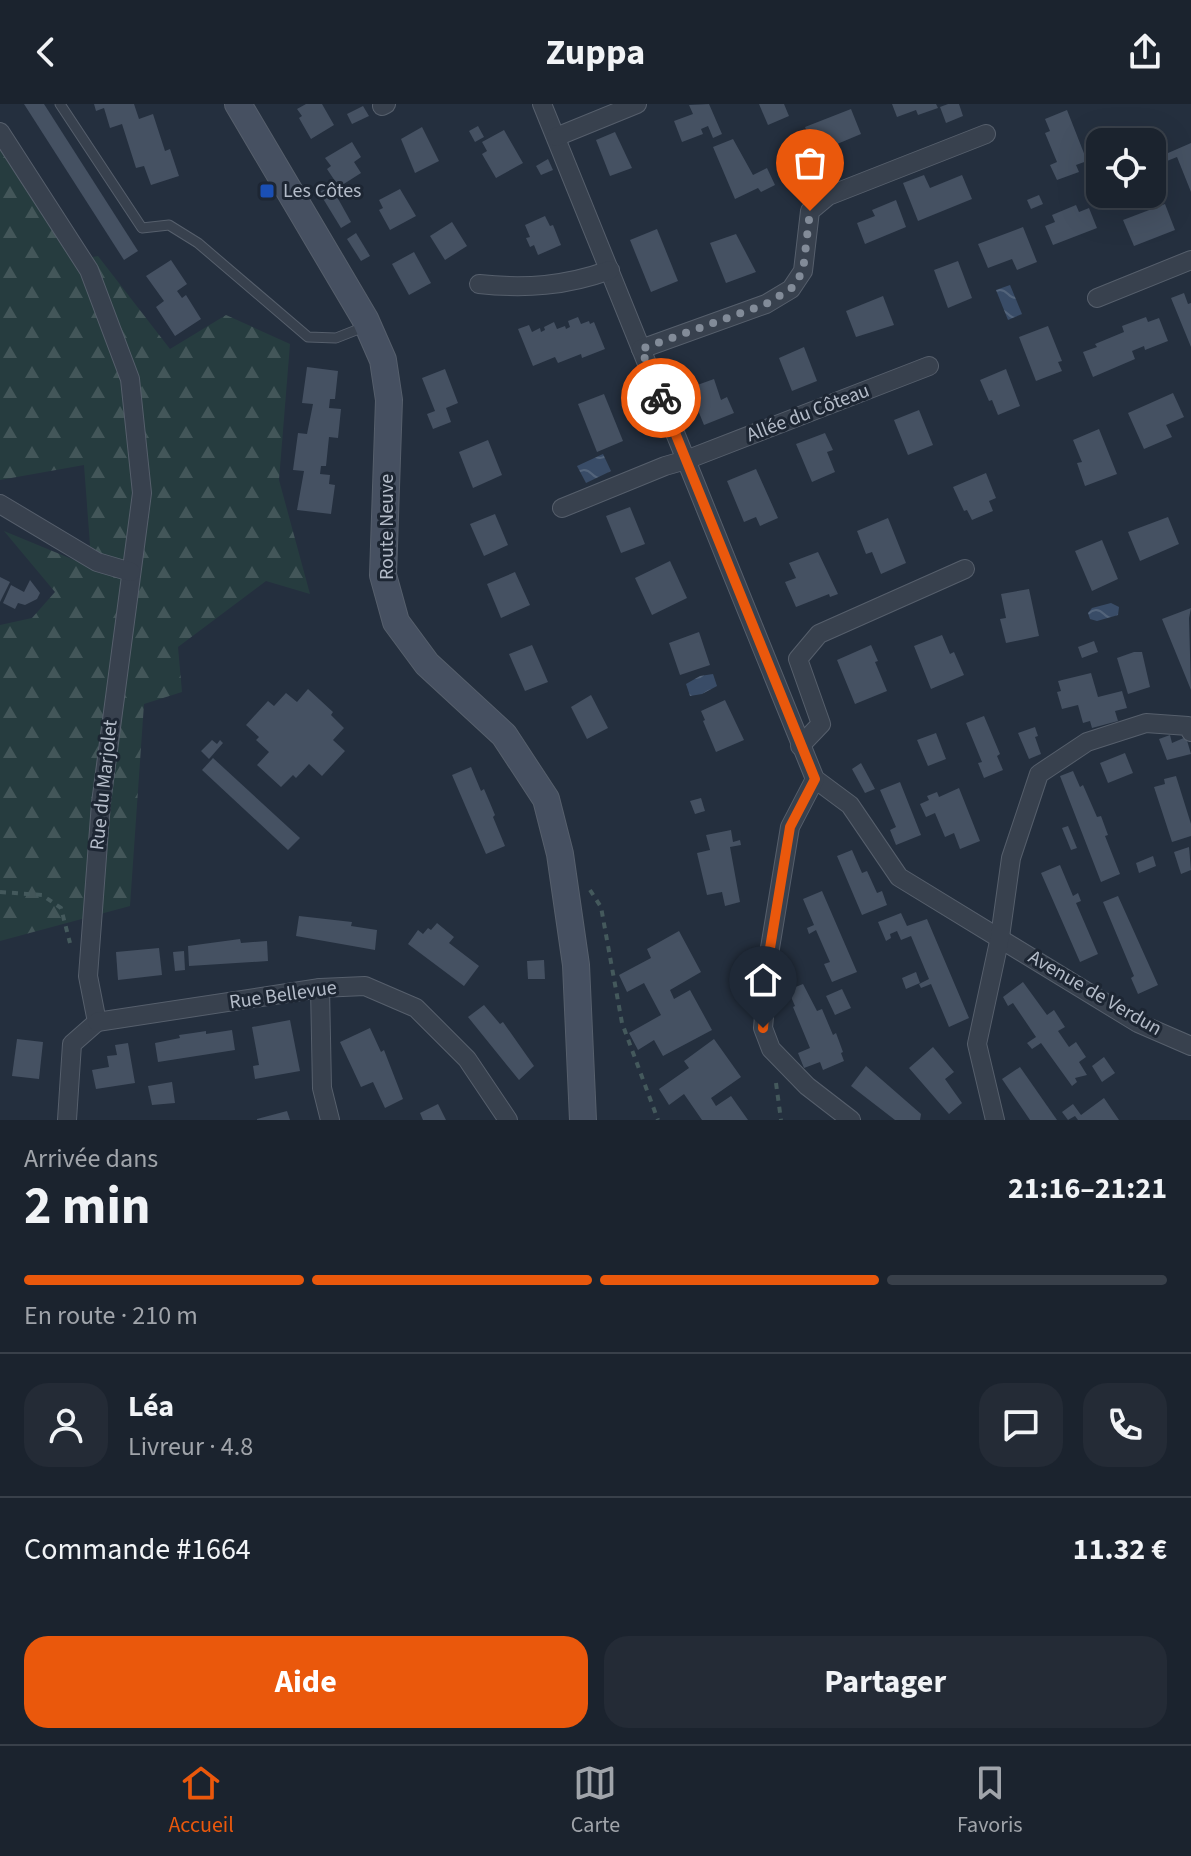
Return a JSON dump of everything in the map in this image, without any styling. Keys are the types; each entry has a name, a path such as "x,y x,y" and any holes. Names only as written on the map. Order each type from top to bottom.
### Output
{"street":[{"name":"Route Neuve","path":"238,104 367,326 383,360 389,400 383,575 396,622 427,664 504,735 546,799 563,877 576,965 584,1117"},
{"name":"Avenue de Verdun","path":"542,104 815,779 850,805 899,877 1138,1023 1191,1046"},
{"path":"556,137 637,104"},
{"name":"Rue du Marjolet","path":"0,132 89,270 130,379 142,493 98,834 88,976 97,1022"},
{"path":"641,349 766,304 791,289 803,271 810,211 828,196 986,134"},
{"path":"1097,298 1191,260"},
{"path":"479,284 519,288 555,285 610,270"},
{"name":"Allée du Côteau","path":"686,460 929,366"},
{"path":"562,508 686,460"},
{"path":"0,504 97,562 131,572"},
{"path":"800,746 821,724 798,659 819,634 965,569"},
{"name":"Avenue de Verdun","path":"995,1120 977,1044 1000,937 1011,858 1039,774 1087,742 1146,723 1188,726 1191,732"},
{"path":"815,779 790,827 770,948 763,1028 771,1049 807,1086 851,1120"},
{"name":"Rue Bellevue","path":"97,1022 320,988 365,986 416,1008 467,1059 508,1120"},
{"path":"320,988 322,1088 330,1120"},
{"path":"67,1120 72,1044 97,1022"}],"lane":[{"path":"60,104 142,228 169,225 198,243 308,337 336,338 367,326"}],"path":[{"path":"563,877 580,876 601,907 622,1023 658,1120"},
{"path":"0,892 42,895 61,908 70,946"}],"green space":[{"path":"0,147 72,261 98,256 170,349 226,315 290,344 279,480 310,594 266,581 178,647 182,692 144,704 130,906 0,941 0,625 32,618 55,592 4,531 79,562 90,545 84,465 0,480"}],"water":[{"path":"1010,285 1022,314 1008,320 996,290"},
{"path":"603,454 611,471 586,483 577,466"},
{"path":"1111,603 1119,607 1118,615 1097,621 1090,619 1088,613 1092,608"},
{"path":"713,674 717,686 690,696 686,684 700,676"}],"building":[{"path":"24,104 44,104 138,251 124,260"},
{"path":"94,104 134,104 139,119 153,114 165,151 170,149 179,176 151,185 144,166 136,168 122,124 110,128 104,108 96,111"},
{"path":"306,104 322,104 334,125 311,139 297,109"},
{"path":"709,104 722,134 713,138 708,126 701,129 703,134 682,142 674,121 693,114 689,105"},
{"path":"759,104 784,104 789,116 768,125"},
{"path":"892,104 936,104 938,108 918,115 916,110 897,117"},
{"path":"959,104 963,116 946,123 940,107"},
{"path":"363,106 369,116 352,124 347,114"},
{"path":"851,109 861,134 830,147 832,151 817,157 805,127"},
{"path":"1067,110 1086,158 1086,161 1076,165 1079,172 1057,180 1050,165 1057,162 1045,133 1050,131 1045,119"},
{"path":"478,126 484,137 475,142 469,131"},
{"path":"422,127 439,161 415,173 401,139"},
{"path":"504,130 523,163 496,178 482,154 487,151 482,142"},
{"path":"615,132 632,168 610,176 596,140"},
{"path":"733,139 753,175 767,168 775,185 761,192 758,188 735,199 713,147"},
{"path":"352,142 361,157 354,162 361,173 339,187 327,169 331,166 325,158"},
{"path":"1191,143 1191,192 1177,157 1166,161 1166,154"},
{"path":"548,159 553,170 541,175 536,166"},
{"path":"924,175 930,188 962,175 972,199 918,221 903,183"},
{"path":"331,186 351,222 341,228 319,192"},
{"path":"400,189 416,216 390,230 379,210 383,208 379,200"},
{"path":"1039,195 1043,204 1031,209 1027,200"},
{"path":"896,200 906,227 865,244 857,223 875,216 872,210"},
{"path":"1076,205 1079,212 1089,208 1097,228 1053,245 1045,226 1055,222 1052,215"},
{"path":"1166,207 1175,230 1134,246 1123,220"},
{"path":"545,216 550,226 553,225 561,245 538,255 534,245 530,247 526,238 530,237 525,225"},
{"path":"452,222 467,246 445,260 430,236"},
{"path":"1023,227 1037,262 1017,270 1012,259 988,268 978,244"},
{"path":"657,229 678,281 651,292 630,240"},
{"path":"356,233 370,256 361,261 347,239"},
{"path":"736,234 756,272 726,283 710,243"},
{"path":"414,252 431,283 409,295 392,264"},
{"path":"171,260 187,284 177,291 182,298 186,295 201,319 175,336 156,307 164,301 146,276"},
{"path":"958,261 972,298 948,308 934,270"},
{"path":"1184,293 1188,304 1191,303 1191,347 1171,298"},
{"path":"883,296 894,325 856,337 846,311"},
{"path":"578,317 581,324 594,322 605,349 558,363 555,357 533,366 518,329 529,325 532,332 540,328 541,332 554,322 557,329 565,326 566,329 570,327 568,321"},
{"path":"1146,317 1148,322 1159,318 1168,341 1145,350 1144,346 1132,351 1135,359 1093,377 1083,352 1124,332 1122,326"},
{"path":"1048,326 1062,361 1058,362 1062,371 1036,381 1019,337"},
{"path":"804,347 817,381 792,391 779,358"},
{"path":"307,367 338,371 335,399 330,399 329,408 341,409 338,438 329,437 326,466 321,466 320,474 330,475 329,484 335,485 331,514 297,510 304,471 293,470 298,433 307,434 313,404 302,403"},
{"path":"445,369 458,403 446,408 451,422 433,429 427,414 435,411 422,378"},
{"path":"1006,369 1020,406 998,415 980,380"},
{"path":"714,379 721,400 727,397 734,413 704,425 689,388"},
{"path":"1173,393 1184,417 1166,425 1172,437 1144,449 1128,413"},
{"path":"604,394 623,441 597,452 578,404"},
{"path":"919,410 933,445 908,455 894,420"},
{"path":"1099,429 1117,474 1085,486 1077,463 1082,462 1073,440"},
{"path":"825,433 833,450 827,452 835,472 812,482 796,444"},
{"path":"488,440 502,475 473,488 459,452"},
{"path":"756,469 778,518 760,526 756,517 744,522 727,481"},
{"path":"986,473 996,498 989,501 993,511 972,520 967,510 964,511 953,487"},
{"path":"630,507 645,544 621,553 606,516"},
{"path":"495,514 508,545 484,556 470,524"},
{"path":"1168,517 1179,544 1140,561 1128,532"},
{"path":"888,518 906,563 881,574 872,552 866,554 857,531"},
{"path":"1102,540 1118,579 1092,591 1075,551"},
{"path":"818,552 838,594 830,597 829,594 796,607 785,582 796,578 789,563"},
{"path":"670,561 687,598 652,615 635,578"},
{"path":"515,572 530,605 501,618 487,584"},
{"path":"0,577 10,582 0,602"},
{"path":"30,580 40,593 37,599 25,605 18,603 15,609 3,603 11,585 24,592"},
{"path":"1029,589 1039,636 1006,643 1000,619 1006,618 1001,594"},
{"path":"1191,608 1189,618 1191,690 1162,619"},
{"path":"699,632 710,665 680,675 669,643"},
{"path":"942,635 964,675 931,689 914,646"},
{"path":"1094,641 1098,652 1082,658 1078,647"},
{"path":"532,645 548,682 525,691 509,654"},
{"path":"871,645 887,691 855,704 837,660"},
{"path":"1142,652 1150,687 1128,694 1117,658"},
{"path":"1091,673 1098,697 1122,691 1127,708 1115,711 1118,721 1092,728 1090,721 1083,723 1078,705 1062,709 1057,692 1061,691 1058,681"},
{"path":"308,689 333,712 331,715 344,728 333,740 345,751 322,776 309,764 296,778 293,775 281,787 257,765 269,752 246,725 268,701 274,706 286,693 297,702"},
{"path":"591,695 608,728 587,739 571,707"},
{"path":"725,700 744,740 716,752 701,711"},
{"path":"984,716 1000,754 997,756 1003,770 984,778 978,763 982,762 966,723"},
{"path":"1035,727 1041,754 1029,759 1018,733"},
{"path":"936,733 946,759 928,766 917,740"},
{"path":"1170,735 1172,743 1186,737 1191,754 1167,760 1159,739"},
{"path":"212,740 217,744 220,740 223,743 209,759 201,751"},
{"path":"1125,753 1133,773 1108,783 1100,763"},
{"path":"213,758 300,838 288,850 202,770"},
{"path":"861,763 875,789 865,793 852,769"},
{"path":"471,767 481,791 484,789 505,846 486,854 452,775"},
{"path":"1073,771 1097,817 1101,816 1108,835 1105,836 1120,874 1101,882 1060,776"},
{"path":"1176,776 1191,824 1191,836 1172,842 1154,787 1165,784 1164,779"},
{"path":"900,782 921,835 896,845 890,830 896,827 880,790"},
{"path":"959,788 980,841 960,849 954,833 945,837 935,813 926,817 920,804 929,800 927,796 937,792 939,797"},
{"path":"701,798 705,811 695,814 690,801"},
{"path":"1068,826 1077,848 1071,850 1062,828"},
{"path":"731,830 733,842 740,840 741,845 730,847 740,902 725,906 722,892 707,895 697,853 710,850 706,835"},
{"path":"1189,847 1191,870 1181,874 1174,852"},
{"path":"852,850 862,873 867,871 877,893 882,891 887,905 862,915 837,856"},
{"path":"1153,856 1156,866 1139,873 1136,863"},
{"path":"1060,865 1073,896 1078,893 1081,901 1076,903 1098,954 1080,962 1041,873"},
{"path":"822,891 857,972 832,982 824,964 830,962 816,930 809,934 807,928 814,925 803,899"},
{"path":"1118,896 1158,985 1138,994 1131,978 1134,976 1103,902"},
{"path":"901,913 907,926 927,919 969,1018 949,1027 931,984 921,988 919,984 929,979 911,936 901,940 897,931 890,934 891,938 886,941 878,922"},
{"path":"299,916 352,922 351,926 377,930 375,950 296,936"},
{"path":"437,923 454,937 449,943 479,966 464,986 408,944 418,930 423,934"},
{"path":"679,931 701,972 670,990 674,999 690,990 712,1030 663,1056 654,1040 638,1050 629,1033 661,1015 644,983 627,992 619,975 651,958 647,949"},
{"path":"240,939 241,943 267,941 268,961 189,966 188,946"},
{"path":"159,948 162,975 118,980 116,952"},
{"path":"184,951 185,970 175,971 173,952"},
{"path":"544,960 545,979 528,979 527,961"},
{"path":"916,972 920,983 906,989 902,978"},
{"path":"1023,982 1047,1015 1054,1010 1065,1027 1058,1031 1069,1047 1076,1042 1086,1057 1079,1062 1087,1075 1075,1078 1077,1082 1072,1086 1041,1043 1032,1049 1027,1043 1036,1037 1013,1003 1008,1006 1003,997"},
{"path":"803,984 817,1011 822,1009 843,1052 844,1061 823,1070 820,1062 804,1068 798,1053 810,1048 788,990"},
{"path":"842,989 851,1008 835,1015 826,996"},
{"path":"484,1005 500,1024 503,1022 534,1066 519,1080 468,1017"},
{"path":"290,1020 300,1071 255,1079 253,1066 259,1065 252,1027"},
{"path":"370,1028 381,1052 384,1050 403,1099 385,1108 373,1082 361,1087 340,1042"},
{"path":"232,1030 235,1050 158,1062 155,1043 180,1038 179,1035"},
{"path":"17,1039 43,1042 39,1079 12,1076"},
{"path":"714,1039 741,1077 711,1098 716,1106 731,1096 748,1120 702,1120 684,1094 669,1105 659,1089 689,1068 684,1061"},
{"path":"128,1043 135,1083 96,1089 92,1070 109,1067 107,1056 117,1055 115,1045"},
{"path":"933,1047 954,1072 945,1079 962,1103 949,1114 909,1068"},
{"path":"1104,1057 1115,1073 1102,1082 1092,1066"},
{"path":"866,1066 921,1114 920,1120 895,1120 851,1086"},
{"path":"1020,1067 1057,1120 1030,1120 1002,1079"},
{"path":"172,1082 175,1103 152,1105 148,1086"},
{"path":"1104,1098 1119,1120 1078,1120 1075,1116 1068,1120 1062,1112 1073,1104 1081,1115"},
{"path":"438,1104 446,1120 423,1120 420,1113"},
{"path":"287,1111 290,1120 257,1120 257,1119"}],"way so far":[{"path":"661,398 641,349 766,304 791,289 803,271 810,211"}],"place":[{"name":"Les Côtes","path":"267,191"}],"route":[{"path":"661,398 815,779 790,827 770,948 763,1028"}]}
